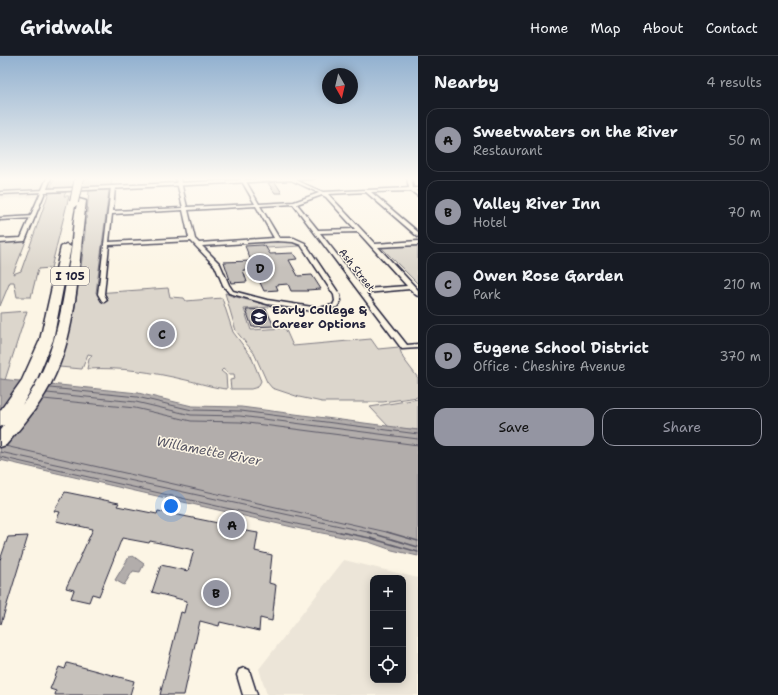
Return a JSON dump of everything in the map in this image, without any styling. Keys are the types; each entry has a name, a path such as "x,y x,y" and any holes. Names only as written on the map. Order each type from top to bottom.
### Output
{"highway":[{"name":"I 105","path":"0,421 16,402 51,349 73,208"},
{"name":"I 105","path":"0,432 30,397 64,318 81,208"},
{"path":"0,441 34,399 53,364 51,349"}],"street":[{"path":"0,241 23,240 37,208"},
{"path":"104,300 101,294 111,208"},
{"path":"110,213 207,208"},
{"path":"260,208 277,239"},
{"name":"Ash Street","path":"298,208 405,347 418,346"},
{"path":"338,208 418,294"},
{"path":"386,208 418,235"},
{"path":"185,209 192,239 197,245 220,268 226,285 231,292 278,304 319,310 332,308 338,301 337,295 303,244 294,240 277,239 197,245"},
{"path":"0,219 33,217"},
{"path":"316,232 358,230"},
{"path":"106,244 192,239"},
{"path":"373,246 418,243"},
{"path":"362,291 412,287"},
{"path":"244,675 250,695"}],"shaded area":[{"path":"43,208 66,208 51,268 38,269 31,297 17,297 14,282 10,282 0,306 0,243 26,241 13,274 21,271"},
{"path":"87,208 107,208 96,293 168,288 170,297 184,298 186,301 222,298 233,332 251,356 261,381 258,387 251,389 231,389 230,380 235,379 234,374 229,374 223,369 221,371 226,375 227,389 137,371 87,369 89,359 92,355 88,354 82,369 59,367 66,346 76,302"},
{"path":"287,240 298,243 300,246 267,248 262,243 262,241"},
{"path":"418,245 418,284 381,247"},
{"path":"225,293 268,305 269,307 244,309 251,330 285,328 293,346 371,339 378,349 399,347 403,358 418,378 418,397 383,402 322,402 299,397 272,388 267,382 254,353 236,331"},
{"path":"27,311 5,380 0,379 0,313"},
{"path":"418,399 418,430 389,427 370,407"},
{"path":"344,560 406,575 370,575 370,683 406,683 406,575 418,578 418,695 267,695 259,669"}],"water":[{"name":"Willamette River","path":"0,379 138,393 192,406 241,407 418,430 418,556 392,550 369,542 301,529 0,460"},
{"path":"133,556 144,564 140,572 133,571 124,585 115,580 129,557"}],"building":[{"path":"245,246 265,246 270,254 293,253 297,259 289,260 298,276 312,275 321,289 291,291 288,284 276,285 278,290 264,291 254,270 243,270 247,282 231,283 224,262 251,261"},
{"name":"Early College & Career Options","path":"266,309 274,326 252,327 246,310"},
{"path":"65,492 119,503 117,506 157,514 158,511 218,523 217,526 258,533 255,551 272,555 269,583 276,585 272,621 260,618 259,631 220,622 219,626 200,621 184,695 160,695 181,612 184,613 187,601 152,592 161,565 188,571 194,550 150,541 149,543 122,538 99,596 92,594 89,602 71,598 74,590 66,588 93,529 56,521 60,512 54,511"},
{"path":"28,536 1,624 0,560 8,537"},
{"path":"67,663 134,681 130,695 55,695 56,691 50,689 59,667 65,669"}],"place":[{"name":"Eugene School District","path":"260,268"},
{"name":"Early College & Career Options","path":"259,317"},
{"name":"Owen Rose Garden","path":"162,334"},
{"name":"Sweetwaters on the River","path":"232,525"},
{"name":"Valley River Inn","path":"216,593"}]}
